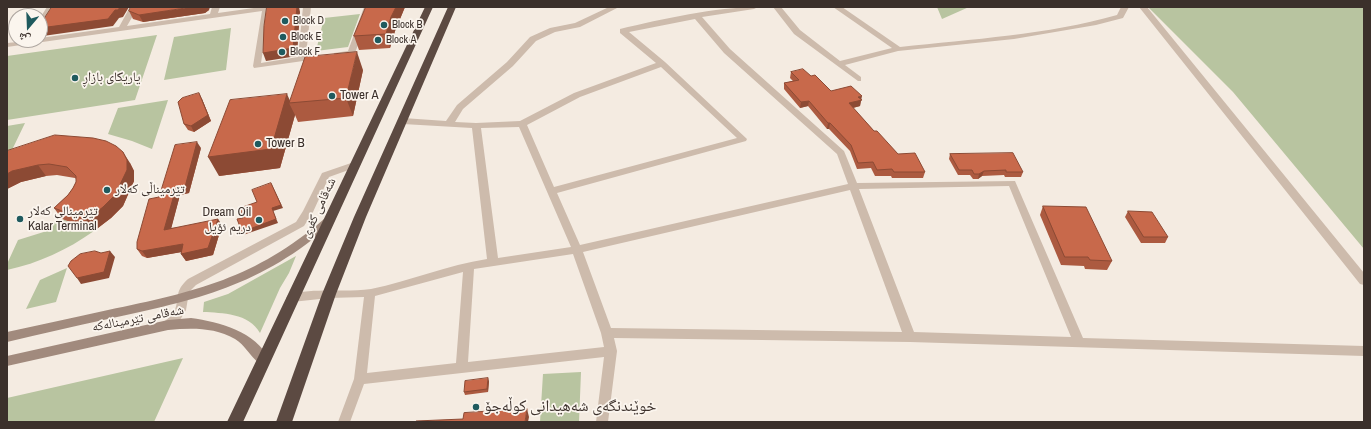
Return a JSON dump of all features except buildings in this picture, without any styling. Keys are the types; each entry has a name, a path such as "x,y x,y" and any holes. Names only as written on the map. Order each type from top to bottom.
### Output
{"highway":[{"name":"شەقامی کفری","path":"235,422 429,7"},
{"path":"284,422 329,294 360,217 452,7"}],"main road":[{"path":"7,337 181,298 220,286 268,264 310,238 328,221"},
{"name":"شەقامی تێرمینالەکە","path":"7,361 168,325 191,323 208,325 239,336 251,344 264,360"}],"street":[{"path":"122,29 134,7"},
{"path":"212,17 216,7"},
{"path":"48,39 276,7"},
{"path":"302,59 308,7"},
{"path":"266,9 257,66 351,53 368,7"},
{"path":"449,124 460,107 510,64 533,39 553,30 577,25 615,7"},
{"path":"552,191 743,139 662,64 623,31 697,16 754,7"},
{"path":"777,7 797,32 858,79"},
{"path":"837,7 898,49"},
{"path":"839,64 898,49 1014,37 1096,23 1120,16 1125,7"},
{"path":"1143,7 1364,281"},
{"path":"697,16 727,51 841,153 910,337"},
{"path":"403,121 476,126 522,124 578,95 662,64"},
{"path":"522,124 577,250 607,333 611,351 602,422"},
{"path":"476,126 493,262"},
{"path":"168,325 180,312 182,307 181,298 184,290 196,278 300,224 308,212 325,175 354,165"},
{"path":"292,298 329,294 370,293 469,266 577,250 854,186 1012,183 1078,343"},
{"path":"462,368 469,266"},
{"path":"344,422 360,379 370,293"},
{"path":"607,333 910,337 1364,351"},
{"path":"360,379 611,351"}],"green space":[{"path":"937,7 969,7 942,19"},
{"path":"1148,7 1364,7 1364,249 1233,92"},
{"path":"360,14 348,47 316,51 324,18"},
{"path":"231,28 226,70 164,80 174,37"},
{"name":"یاریگای بازاڕ","path":"157,35 135,100 7,120 7,56"},
{"path":"168,100 152,149 108,134 118,108"},
{"path":"25,123 12,150 7,152 7,126"},
{"path":"62,219 94,231 74,244 41,260 7,270 7,264 18,240 50,230 49,225"},
{"path":"296,256 260,333 249,321 234,315 203,312 204,302 228,294"},
{"path":"67,268 56,302 26,309 40,280"},
{"path":"183,358 154,422 7,422 7,398"},
{"path":"581,372 579,422 540,422 543,374"}],"place":[{"name":"Block D","path":"285,21"},
{"name":"Block B","path":"384,25"},
{"name":"Block E","path":"283,37"},
{"name":"Block A","path":"378,40"},
{"name":"Block F","path":"282,52"},
{"name":"یاریگای بازاڕ","path":"75,78"},
{"name":"Tower A","path":"332,96"},
{"name":"Tower B","path":"258,144"},
{"name":"تێرمیناڵی کەلار","path":"107,190"},
{"name":"تێرمینالی کەلار Kalar Terminal","path":"20,219"},
{"name":"Dream Oil دریم ئۆیل","path":"259,220"},
{"name":"خوێندنگەی شەهیدانی کوڵەجۆ","path":"476,407"}]}
